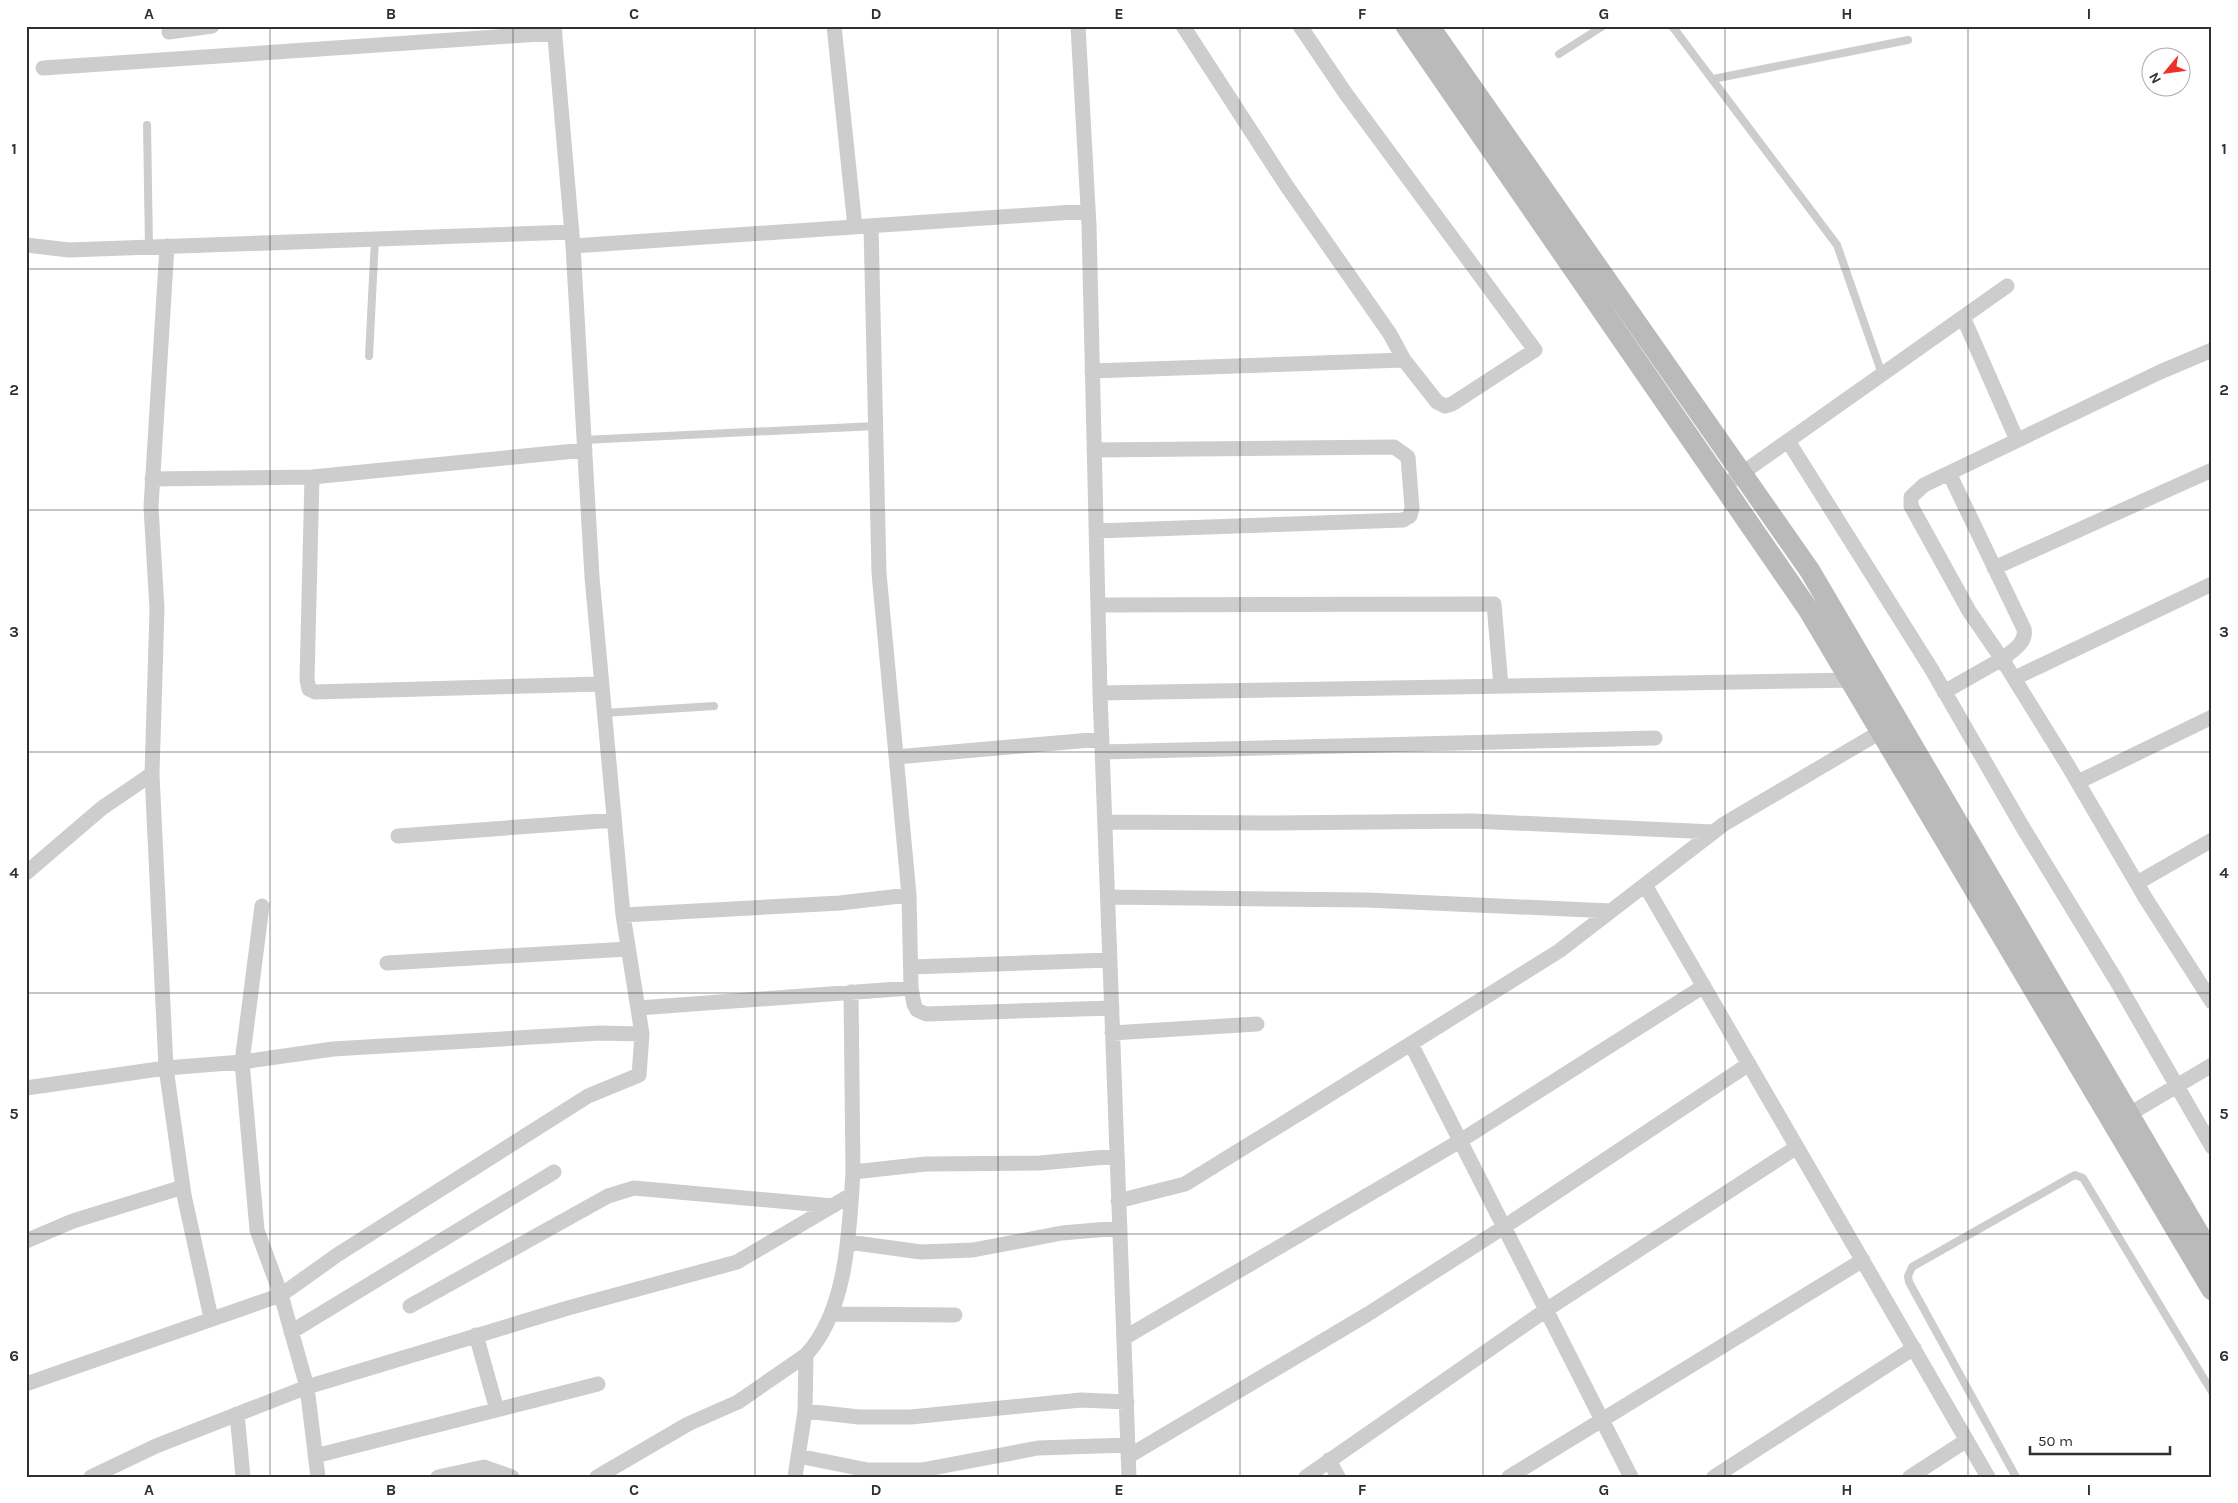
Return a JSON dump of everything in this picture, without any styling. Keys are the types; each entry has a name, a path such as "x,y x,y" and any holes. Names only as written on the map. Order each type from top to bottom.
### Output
{"street":[{"path":"169,32 212,26"},
{"path":"834,26 855,227"},
{"path":"1078,26 1088,211 1100,693 1129,1477"},
{"path":"1183,26 1286,185 1390,334 1404,360 1437,402 1445,406 1452,404 1535,350 1346,94 1300,26"},
{"path":"1406,26 1808,610 2121,1119 2212,1256"},
{"path":"1429,26 1810,571 1874,680 2121,1119 2212,1290"},
{"path":"26,1384 281,1295 338,1255 588,1096 639,1075 642,1034 623,915 592,577 572,239 554,30 43,68"},
{"path":"26,245 69,250 375,239 572,239 855,227 1088,211"},
{"path":"871,226 879,573 909,895 911,988 914,1004 917,1010 926,1014 1112,1008"},
{"path":"167,246 151,506 157,609 152,774 166,1068 183,1187 211,1318"},
{"path":"1724,486 2007,286"},
{"path":"1963,317 2017,440"},
{"path":"2212,350 2160,372 1949,473 1917,490 1911,497 1911,506 1969,612 2015,678 2137,883 2212,1002"},
{"path":"1092,371 1404,360"},
{"path":"1788,441 1944,692 2022,826 2116,980 2212,1147"},
{"path":"152,479 312,477 584,445"},
{"path":"1094,450 1394,447 1408,457 1412,508 1410,516 1403,520 1096,531"},
{"path":"1994,568 2212,470"},
{"path":"1944,692 2002,659 2022,642 2025,633 1949,473"},
{"path":"312,477 307,680 309,689 315,692 602,684"},
{"path":"2015,678 2212,584"},
{"path":"1098,605 1494,604 1500,686"},
{"path":"1100,693 1874,680"},
{"path":"2078,782 2212,717"},
{"path":"1118,1201 1185,1184 1559,951 1713,832 1882,731"},
{"path":"896,757 1102,746 1655,738"},
{"path":"26,873 102,808 152,774"},
{"path":"398,836 614,820"},
{"path":"1105,822 1472,821 1713,832"},
{"path":"2137,883 2212,840"},
{"path":"1645,885 1988,1477"},
{"path":"623,915 840,903 909,895"},
{"path":"1108,897 1367,900 1611,911"},
{"path":"262,906 242,1062 258,1230 281,1295 307,1387 318,1477"},
{"path":"387,963 628,949"},
{"path":"911,967 1110,960"},
{"path":"1124,1338 1460,1141 1704,986"},
{"path":"638,1008 911,988"},
{"path":"596,1477 688,1424 738,1402 806,1355 814,1346 832,1314 848,1242 853,1172 851,992"},
{"path":"1112,1032 1256,1024"},
{"path":"26,1088 166,1068 242,1062 333,1049 600,1034 642,1034"},
{"path":"1411,1044 1631,1477"},
{"path":"798,1456 868,1470 922,1470 1038,1448 1128,1451 1368,1314 1504,1228 1749,1064"},
{"path":"2121,1119 2212,1065"},
{"path":"1306,1477 1546,1310 1797,1147"},
{"path":"853,1172 926,1164 1040,1163 1116,1156"},
{"path":"292,1332 554,1172"},
{"path":"26,1241 73,1221 183,1187"},
{"path":"410,1306 620,1191 634,1188 833,1206"},
{"path":"91,1477 156,1446 307,1387 568,1308 737,1262 851,1195"},
{"path":"848,1242 922,1252 973,1250 1062,1233 1120,1228"},
{"path":"1509,1477 1863,1260"},
{"path":"832,1314 955,1315"},
{"path":"476,1336 497,1410"},
{"path":"1714,1477 1914,1348"},
{"path":"795,1477 805,1411 806,1355"},
{"path":"315,1456 598,1384"},
{"path":"805,1411 859,1417 911,1417 1081,1400 1127,1402"},
{"path":"237,1414 243,1477"},
{"path":"1910,1477 1967,1440"},
{"path":"1329,1460 1338,1477"},
{"path":"438,1477 484,1467 512,1477"}],"lane":[{"path":"1558,54 1603,26"},
{"path":"1672,26 1837,245 1882,374"},
{"path":"1713,78 1908,40"},
{"path":"147,126 149,247"},
{"path":"369,356 375,239"},
{"path":"584,445 876,426"},
{"path":"604,713 714,706"},
{"path":"2016,1477 1909,1282 1908,1276 1912,1267 2070,1177 2075,1175 2083,1178 2212,1392"}]}
